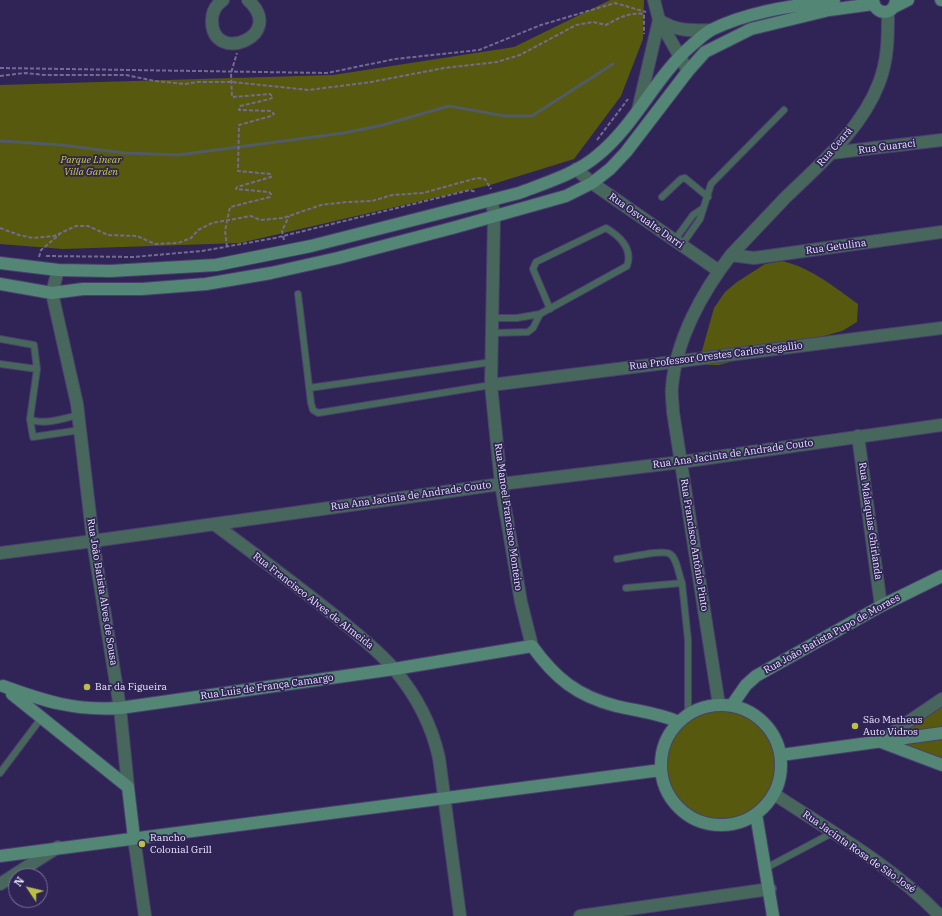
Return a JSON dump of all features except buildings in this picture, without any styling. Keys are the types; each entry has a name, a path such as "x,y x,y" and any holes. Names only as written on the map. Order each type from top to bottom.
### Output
{"street":[{"path":"223,0 214,9 212,16 214,31 224,42 240,44 251,38 258,29 258,12 248,0"},
{"path":"638,112 653,20 654,0"},
{"path":"653,20 685,31 711,30 758,13 834,0"},
{"path":"0,284 52,293 83,289 142,289 206,284 271,273 338,258 566,196 592,183 610,169 626,152 688,71 705,52 751,29 829,10 873,2 878,11 908,0"},
{"name":"Rua Ceará","path":"731,255 831,153 862,113 879,84 886,62 893,6"},
{"path":"653,20 680,56 688,71"},
{"path":"0,263 58,270 110,270 216,265 286,252 453,210 491,195 548,182 576,169 598,156 638,112 662,77 680,56 711,30"},
{"name":"Rua Guaraci","path":"831,153 942,140"},
{"name":"Rua Osvualte Darri","path":"576,169 592,183 718,271"},
{"name":"Rua Manoel Francisco Monteiro","path":"491,195 494,216 494,318 491,385 501,484 521,602 532,646 547,666 562,681 578,692 596,700 662,716 683,719"},
{"name":"Rua Getulina","path":"731,255 754,258 942,232"},
{"name":"Rua Francisco Antônio Pinto","path":"719,705 673,412 672,387 677,361 687,330 699,304 718,271 731,255"},
{"path":"52,293 58,270"},
{"name":"Rua João Batista Alves de Sousa","path":"52,293 78,415 93,541 120,708 134,838 145,916"},
{"name":"Rua Professor Orestes Carlos Segallio","path":"491,385 942,328"},
{"name":"Rua Ana Jacinta de Andrade Couto","path":"0,553 501,484 681,462 858,436 942,426"},
{"name":"Rua Malaquias Ghirlanda","path":"858,436 881,606"},
{"name":"Rua Francisco Alves de Almeida","path":"214,524 311,597 379,654 394,669 416,700 435,740 445,797 460,916"},
{"name":"Rua João Batista Pupo de Moraes","path":"732,705 746,685 756,676 881,606 942,576"},
{"name":"Rua Luis de França Camargo","path":"1,686 48,703 63,706 106,709 120,708 394,669 532,646"},
{"path":"1,686 42,717 128,787"},
{"path":"880,741 942,699"},
{"path":"719,705 732,705 748,711 763,721 774,735 781,755 779,780 774,794 766,805 756,814 738,823 717,826 697,821 675,805 668,794 661,770 661,755 667,737 683,719 701,709 719,705"},
{"path":"781,755 942,733"},
{"path":"880,741 942,765"},
{"path":"0,856 58,847 661,770"},
{"name":"Rua Jacinta Rosa de São José","path":"774,794 912,889 940,916"},
{"path":"756,814 774,916"},
{"path":"0,884 58,847"},
{"path":"580,916 770,889"}],"lane":[{"path":"677,243 700,219 711,184 784,110"},
{"path":"662,197 681,179 685,178 708,197"},
{"path":"677,243 693,214 702,209"},
{"path":"494,318 517,318 540,314 627,266 630,258 629,249 618,236 606,228 536,262 533,268 550,308"},
{"path":"298,294 309,388 313,410 318,413 491,385"},
{"path":"493,333 528,332 533,328 540,314"},
{"path":"0,339 34,346 37,369 30,419 33,437 80,430"},
{"path":"309,388 492,362"},
{"path":"0,364 37,369"},
{"path":"30,419 34,421 55,420 78,415"},
{"path":"617,560 662,552 671,554 674,558 682,583 688,640 683,719"},
{"path":"626,588 682,583"},
{"path":"0,773 42,717"},
{"path":"766,868 832,833"}],"path":[{"path":"0,68 105,69 231,73 326,73 395,59 479,50 548,23 615,3 647,12 653,20"},
{"path":"0,76 25,73 45,75 126,74 155,81 185,84 198,82 232,82 308,90 371,82 444,68 497,62 520,55 576,26 593,22 606,25 621,16 632,14 644,14 644,37"},
{"path":"226,247 225,231 229,210 232,205 270,197 271,194 269,192 237,190 237,187 271,177 271,174 239,172 241,124 274,114 271,111 240,111 239,106 270,100 273,97 270,94 232,97 231,73 240,44"},
{"path":"592,145 622,109 632,93"},
{"path":"0,228 19,235 34,238 54,236 76,226 88,226 108,235 137,236 155,244 178,243 191,238 204,226 251,216 260,220 289,216 321,205 372,201 392,195 423,193 477,178 487,181 491,195 498,188"},
{"path":"34,256 133,256 202,251 283,236 470,190 480,194 472,195"},
{"path":"453,210 451,201 460,196"},
{"path":"286,252 282,231 289,216"}],"green space":[{"name":"Parque Linear Villa Garden","path":"610,0 644,0 643,39 621,96 574,159 490,185 240,243 63,249 0,244 0,85 333,75 514,47"},
{"path":"782,261 813,273 858,304 857,322 842,331 719,365 698,365 714,308 725,292 737,282 765,264"},
{"path":"942,699 942,765 880,741"},
{"path":"721,705 733,706 744,710 754,715 763,723 771,732 776,742 780,753 780,777 776,788 771,798 763,807 754,815 744,820 733,824 721,825 709,824 698,820 688,815 679,807 671,798 666,788 662,777 661,765 662,753 666,742 671,732 679,723 688,715 698,710 709,706"}],"waterway":[{"path":"0,141 62,145 124,153 178,155 344,133 383,125 449,106 505,116 532,116 613,64"}],"place":[{"name":"Bar da Figueira","path":"87,687"},
{"name":"São Matheus Auto Vidros","path":"855,726"},
{"name":"Rancho Colonial Grill","path":"142,844"}]}
